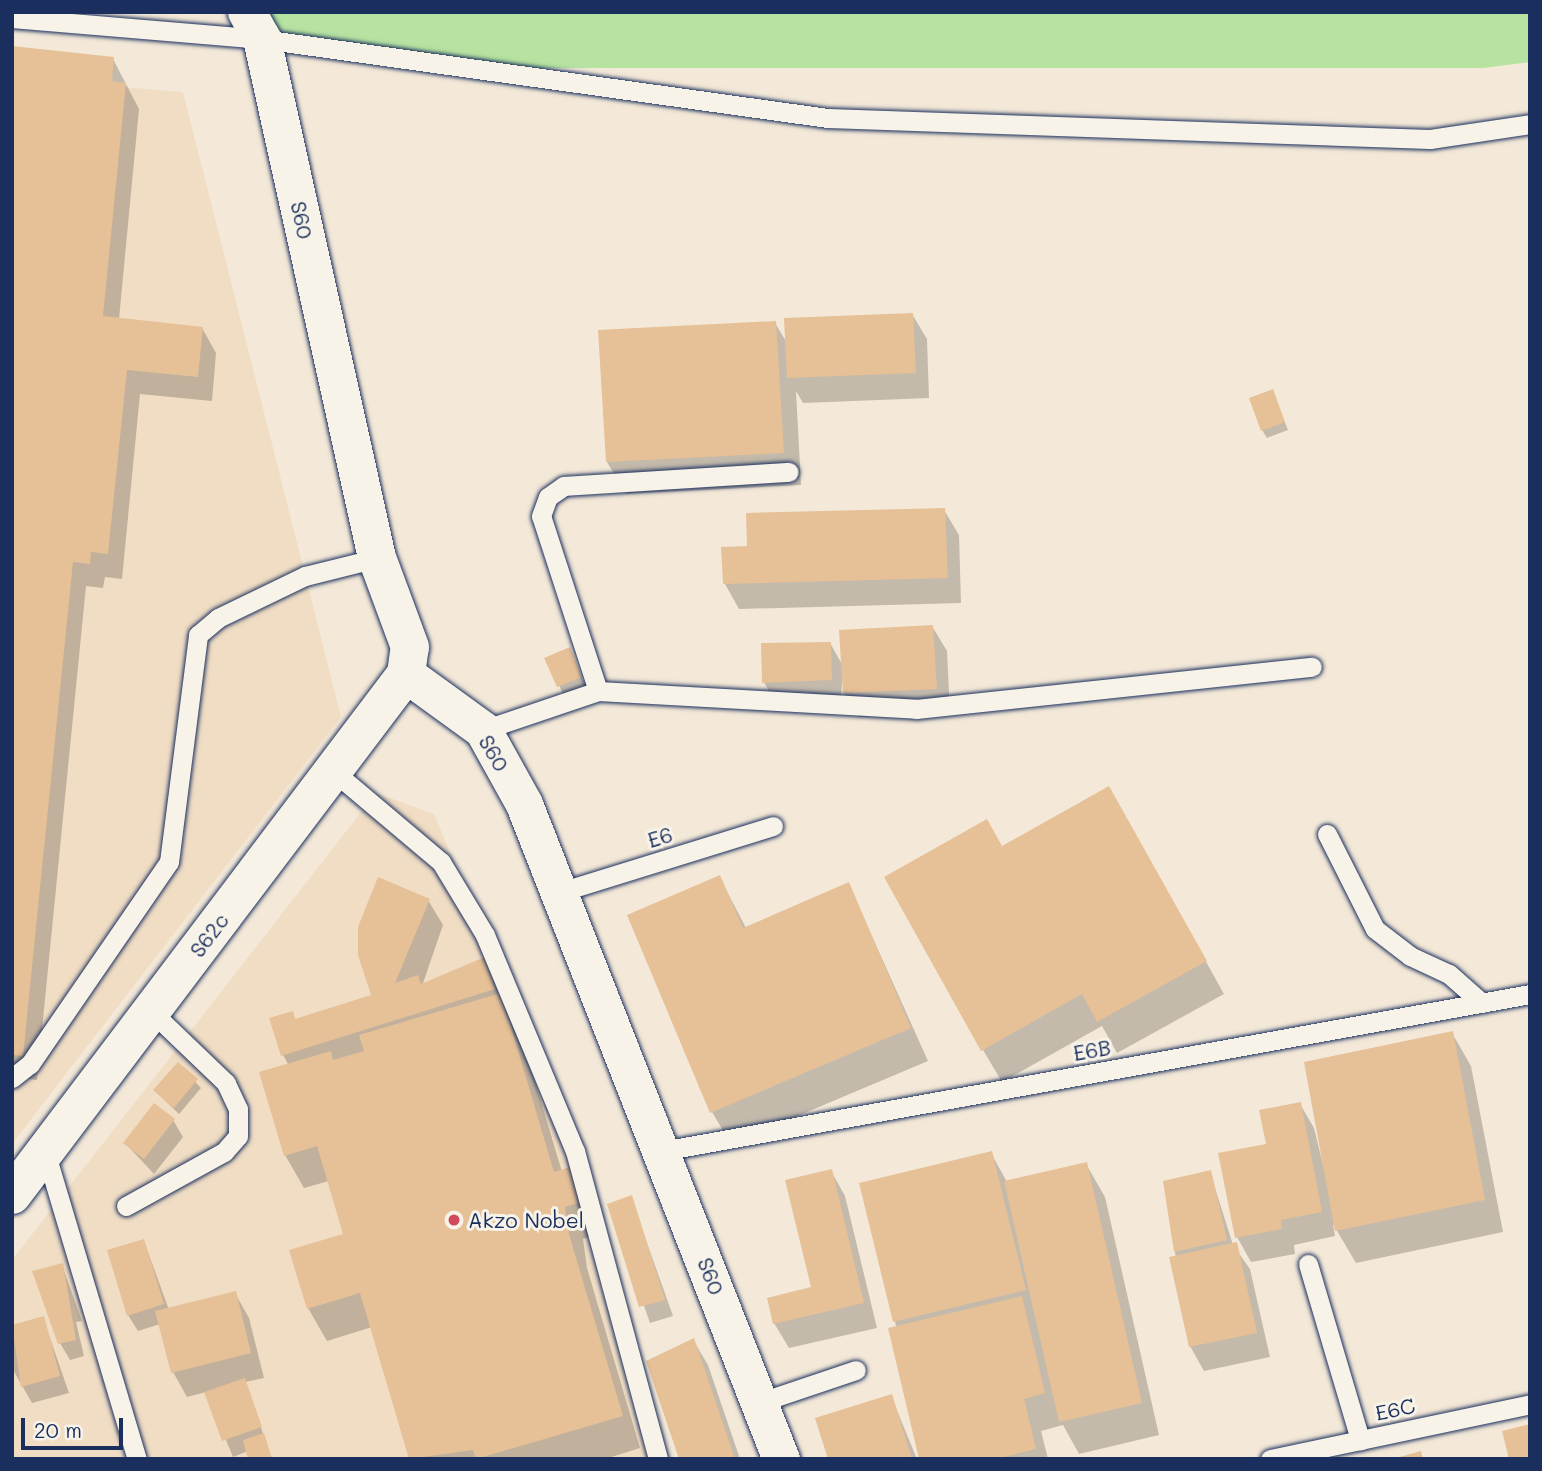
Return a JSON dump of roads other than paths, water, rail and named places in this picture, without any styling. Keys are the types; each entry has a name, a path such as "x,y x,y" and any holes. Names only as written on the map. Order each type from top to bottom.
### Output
{"main road":[{"name":"S60","path":"255,25 377,558 410,647 406,674"},
{"name":"S62c","path":"12,1195 406,674"}],"street":[{"name":"S60","path":"406,674 483,730 560,892 781,1459"}],"lane":[{"path":"12,18 255,25 828,118 1430,139 1530,124"},
{"path":"598,691 541,516 548,497 564,486 789,472"},
{"path":"12,1079 30,1064 169,862 198,635 218,618 305,576 377,558"},
{"path":"483,730 598,691 916,709 1312,667"},
{"path":"333,771 441,862 485,935 575,1151 658,1459"},
{"name":"E6","path":"560,892 773,826"},
{"path":"1328,834 1375,929 1482,1003"},
{"name":"E6B","path":"662,1151 1530,994"},
{"path":"126,1206 224,1153 238,1136 237,1109 226,1083 151,1011"},
{"path":"45,1152 137,1459"},
{"path":"1308,1264 1360,1440"},
{"path":"761,1402 856,1370"},
{"name":"E6C","path":"1270,1459 1530,1404"}],"place":[{"name":"Akzo Nobel","path":"454,1220"}]}
